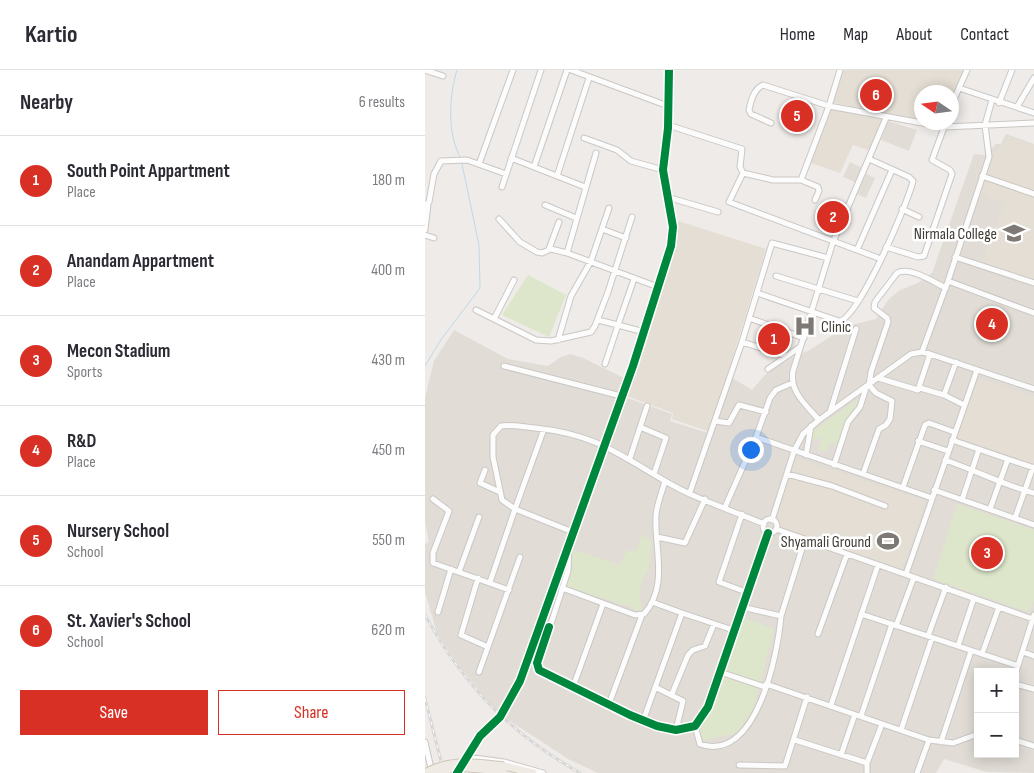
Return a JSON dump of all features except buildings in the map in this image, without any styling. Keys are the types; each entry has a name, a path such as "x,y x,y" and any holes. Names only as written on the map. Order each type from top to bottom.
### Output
{"main road":[{"path":"425,773 440,765 456,762 504,766 533,773"},
{"path":"436,773 457,767 510,773"}],"street":[{"path":"425,76 426,70 443,76"},
{"path":"479,164 513,70"},
{"path":"502,187 541,70"},
{"path":"534,167 567,70"},
{"path":"571,70 668,106"},
{"path":"457,773 481,736 500,717 520,681 644,332 673,238 663,170 668,126 669,70"},
{"path":"801,180 829,106 840,70"},
{"path":"967,70 959,88 1034,113"},
{"path":"999,102 1012,70"},
{"path":"557,176 589,78"},
{"path":"1017,107 1034,78"},
{"path":"771,122 751,114 749,110 752,97 758,88 763,85 829,106 887,118 914,121"},
{"path":"922,352 946,288 989,157 985,126 992,100"},
{"path":"819,420 803,402 791,383 833,242 887,118"},
{"path":"959,125 1034,123"},
{"path":"668,126 741,148 743,151 740,167 743,173"},
{"path":"886,247 919,257 924,256 951,174 950,170 932,160 943,130"},
{"path":"584,138 617,150 631,161 663,170"},
{"path":"567,253 596,153"},
{"path":"511,158 585,187"},
{"path":"757,293 834,320 843,321 849,316 881,260 913,181 909,177 869,159"},
{"path":"425,230 426,204 433,176 441,162 464,160 506,174"},
{"path":"857,250 892,170"},
{"path":"743,173 773,180 801,180 818,187 819,191 815,200"},
{"path":"743,173 729,202 881,260"},
{"path":"425,175 433,176"},
{"path":"982,176 1034,194"},
{"path":"667,197 719,212"},
{"path":"545,204 576,218"},
{"path":"557,340 571,296 591,261 609,208"},
{"path":"902,209 919,217"},
{"path":"475,310 536,340 557,340 591,332 598,320 632,217"},
{"path":"499,219 526,246 542,253 549,249 559,222"},
{"path":"602,229 626,238"},
{"path":"425,235 434,238"},
{"path":"690,492 742,342 772,243 828,258"},
{"path":"549,249 591,261 658,287"},
{"path":"955,257 1034,283"},
{"path":"834,465 848,422 860,407 888,322 885,316 875,309 874,304 897,273 905,271 946,288"},
{"path":"776,276 859,301"},
{"path":"605,364 634,279"},
{"path":"494,319 514,280"},
{"path":"948,281 1034,313"},
{"path":"749,318 804,338"},
{"path":"598,320 644,332"},
{"path":"830,413 856,329"},
{"path":"742,342 786,356"},
{"path":"768,369 801,347"},
{"path":"772,520 794,451 803,434 819,420 907,356 922,352 930,354 1034,389"},
{"path":"920,388 930,354"},
{"path":"944,395 956,362"},
{"path":"504,366 621,396"},
{"path":"905,574 977,370"},
{"path":"878,378 915,390 920,388 944,395 964,406"},
{"path":"725,507 756,437 770,398 776,390 791,383"},
{"path":"863,474 878,431 889,422 893,405 892,401 867,386"},
{"path":"715,421 729,423 739,405 766,412"},
{"path":"630,458 647,406"},
{"path":"903,487 918,441 927,423 954,432"},
{"path":"573,532 504,503 499,492 491,446 493,435 501,426 512,425 544,429 583,437 630,458 665,481 764,524"},
{"path":"806,455 811,426"},
{"path":"640,427 663,435 666,438 654,474"},
{"path":"490,582 544,429"},
{"path":"756,437 932,498"},
{"path":"952,440 1033,467 1015,518"},
{"path":"918,441 948,451"},
{"path":"962,500 979,449"},
{"path":"990,509 1008,459"},
{"path":"945,460 1034,493"},
{"path":"485,470 480,483 499,492"},
{"path":"787,474 838,488 885,506"},
{"path":"609,704 642,615 652,602 659,572 656,514 665,481"},
{"path":"934,490 1034,525"},
{"path":"433,499 449,511 432,560 509,590"},
{"path":"657,537 685,543 705,499"},
{"path":"742,514 719,582 746,592"},
{"path":"459,572 479,517"},
{"path":"764,524 767,520 772,520"},
{"path":"772,520 776,523 777,528"},
{"path":"764,524 764,529 768,533"},
{"path":"768,533 773,532 777,528"},
{"path":"777,528 878,565 1033,617 1018,666 861,614"},
{"path":"569,544 569,565 537,667 539,670 643,721 676,730 695,726 708,707 746,592 768,533"},
{"path":"695,726 700,744 711,746 729,742 744,731 751,722 766,686 779,635 781,616 805,539"},
{"path":"819,634 847,554"},
{"path":"479,672 520,557"},
{"path":"831,705 878,565"},
{"path":"438,612 451,569"},
{"path":"861,716 894,625 915,577"},
{"path":"478,578 461,635 488,647"},
{"path":"901,730 946,587"},
{"path":"562,588 635,615 642,615"},
{"path":"958,646 974,598"},
{"path":"652,602 733,630"},
{"path":"573,687 603,604"},
{"path":"742,606 781,616"},
{"path":"982,654 999,607"},
{"path":"643,721 682,612"},
{"path":"672,694 688,655 705,646 714,624"},
{"path":"941,742 971,651"},
{"path":"1023,652 1034,656"},
{"path":"719,672 807,697 929,740 960,742 974,736"},
{"path":"1019,685 1034,689"},
{"path":"655,688 672,694 684,703 676,730"},
{"path":"739,765 783,767 787,764 807,697"},
{"path":"841,755 854,716"},
{"path":"867,773 867,762 882,724"},
{"path":"795,740 867,762"},
{"path":"917,773 929,740"},
{"path":"1019,741 1034,746"},
{"path":"425,742 432,773"},
{"path":"467,757 468,765 473,773"},
{"path":"467,757 499,761 543,773"}],"shaded area":[{"path":"840,70 964,71 958,85 914,85 914,119 830,102"},
{"path":"792,99 812,106 802,133 782,126"},
{"path":"825,107 885,119 871,151 853,145 840,173 808,162"},
{"path":"888,121 917,130 909,151 881,140"},
{"path":"1006,134 1034,144 1034,773 987,772 944,759 936,773 598,773 568,759 510,721 492,706 460,667 437,633 425,592 425,544 429,542 425,523 425,398 434,361 454,330 508,359 548,366 561,357 570,354 583,358 630,381 625,397 672,414 670,421 711,434 731,377 752,390 766,374 796,355 808,351 847,326 876,319 888,300 900,290 918,283 932,273 974,154 985,155 996,144 1001,144"},
{"name":"Nirmala College","path":"1007,136 1034,145 1034,280 982,262 1004,204 980,193 998,146 1002,147"},
{"path":"850,162 864,169 857,183 843,177"},
{"path":"866,174 875,178 866,198 857,194"},
{"path":"675,220 766,249 710,432 672,419 673,413 627,396 670,259 677,233"},
{"path":"981,379 1034,397 1034,465 959,439 957,435 975,382"},
{"path":"799,459 925,501 902,569 782,528 777,519 795,462"}],"green space":[{"path":"528,275 566,295 549,337 502,315"},
{"path":"862,396 861,401 852,413 839,447 835,447 835,443 830,442 826,451 818,450 822,438 810,440 811,433"},
{"path":"957,504 1034,530 1034,600 1028,612 933,579"},
{"path":"642,534 652,542 649,568 641,583 639,597 643,613 628,606 562,586 574,550 619,565 628,550 636,551"},
{"path":"744,618 774,629 753,710 737,733 704,740 701,737 700,730"}],"waterway":[{"path":"457,70 452,91 451,126 460,157"},
{"path":"425,366 440,341 480,288 479,245 462,164"}],"railway":[{"path":"425,615 456,664 491,706 532,741 580,773"},
{"path":"425,698 444,773"}],"cycle path":[{"path":"457,773 480,736 500,717 520,681 633,366 671,246 673,227 663,170 668,128 669,70"},
{"path":"549,627 537,663 539,670 630,715 657,726 676,730 695,726 708,707 768,533"}],"place":[{"name":"St. Xavier's School","path":"876,95"},
{"name":"Nursery School","path":"797,116"},
{"name":"Anandam Appartment","path":"833,217"},
{"name":"Nirmala College","path":"1014,233"},
{"name":"R&D","path":"992,324"},
{"name":"Clinic","path":"805,326"},
{"name":"South Point Appartment","path":"774,339"},
{"name":"Shyamali Ground","path":"888,541"},
{"name":"Mecon Stadium","path":"987,553"}]}
